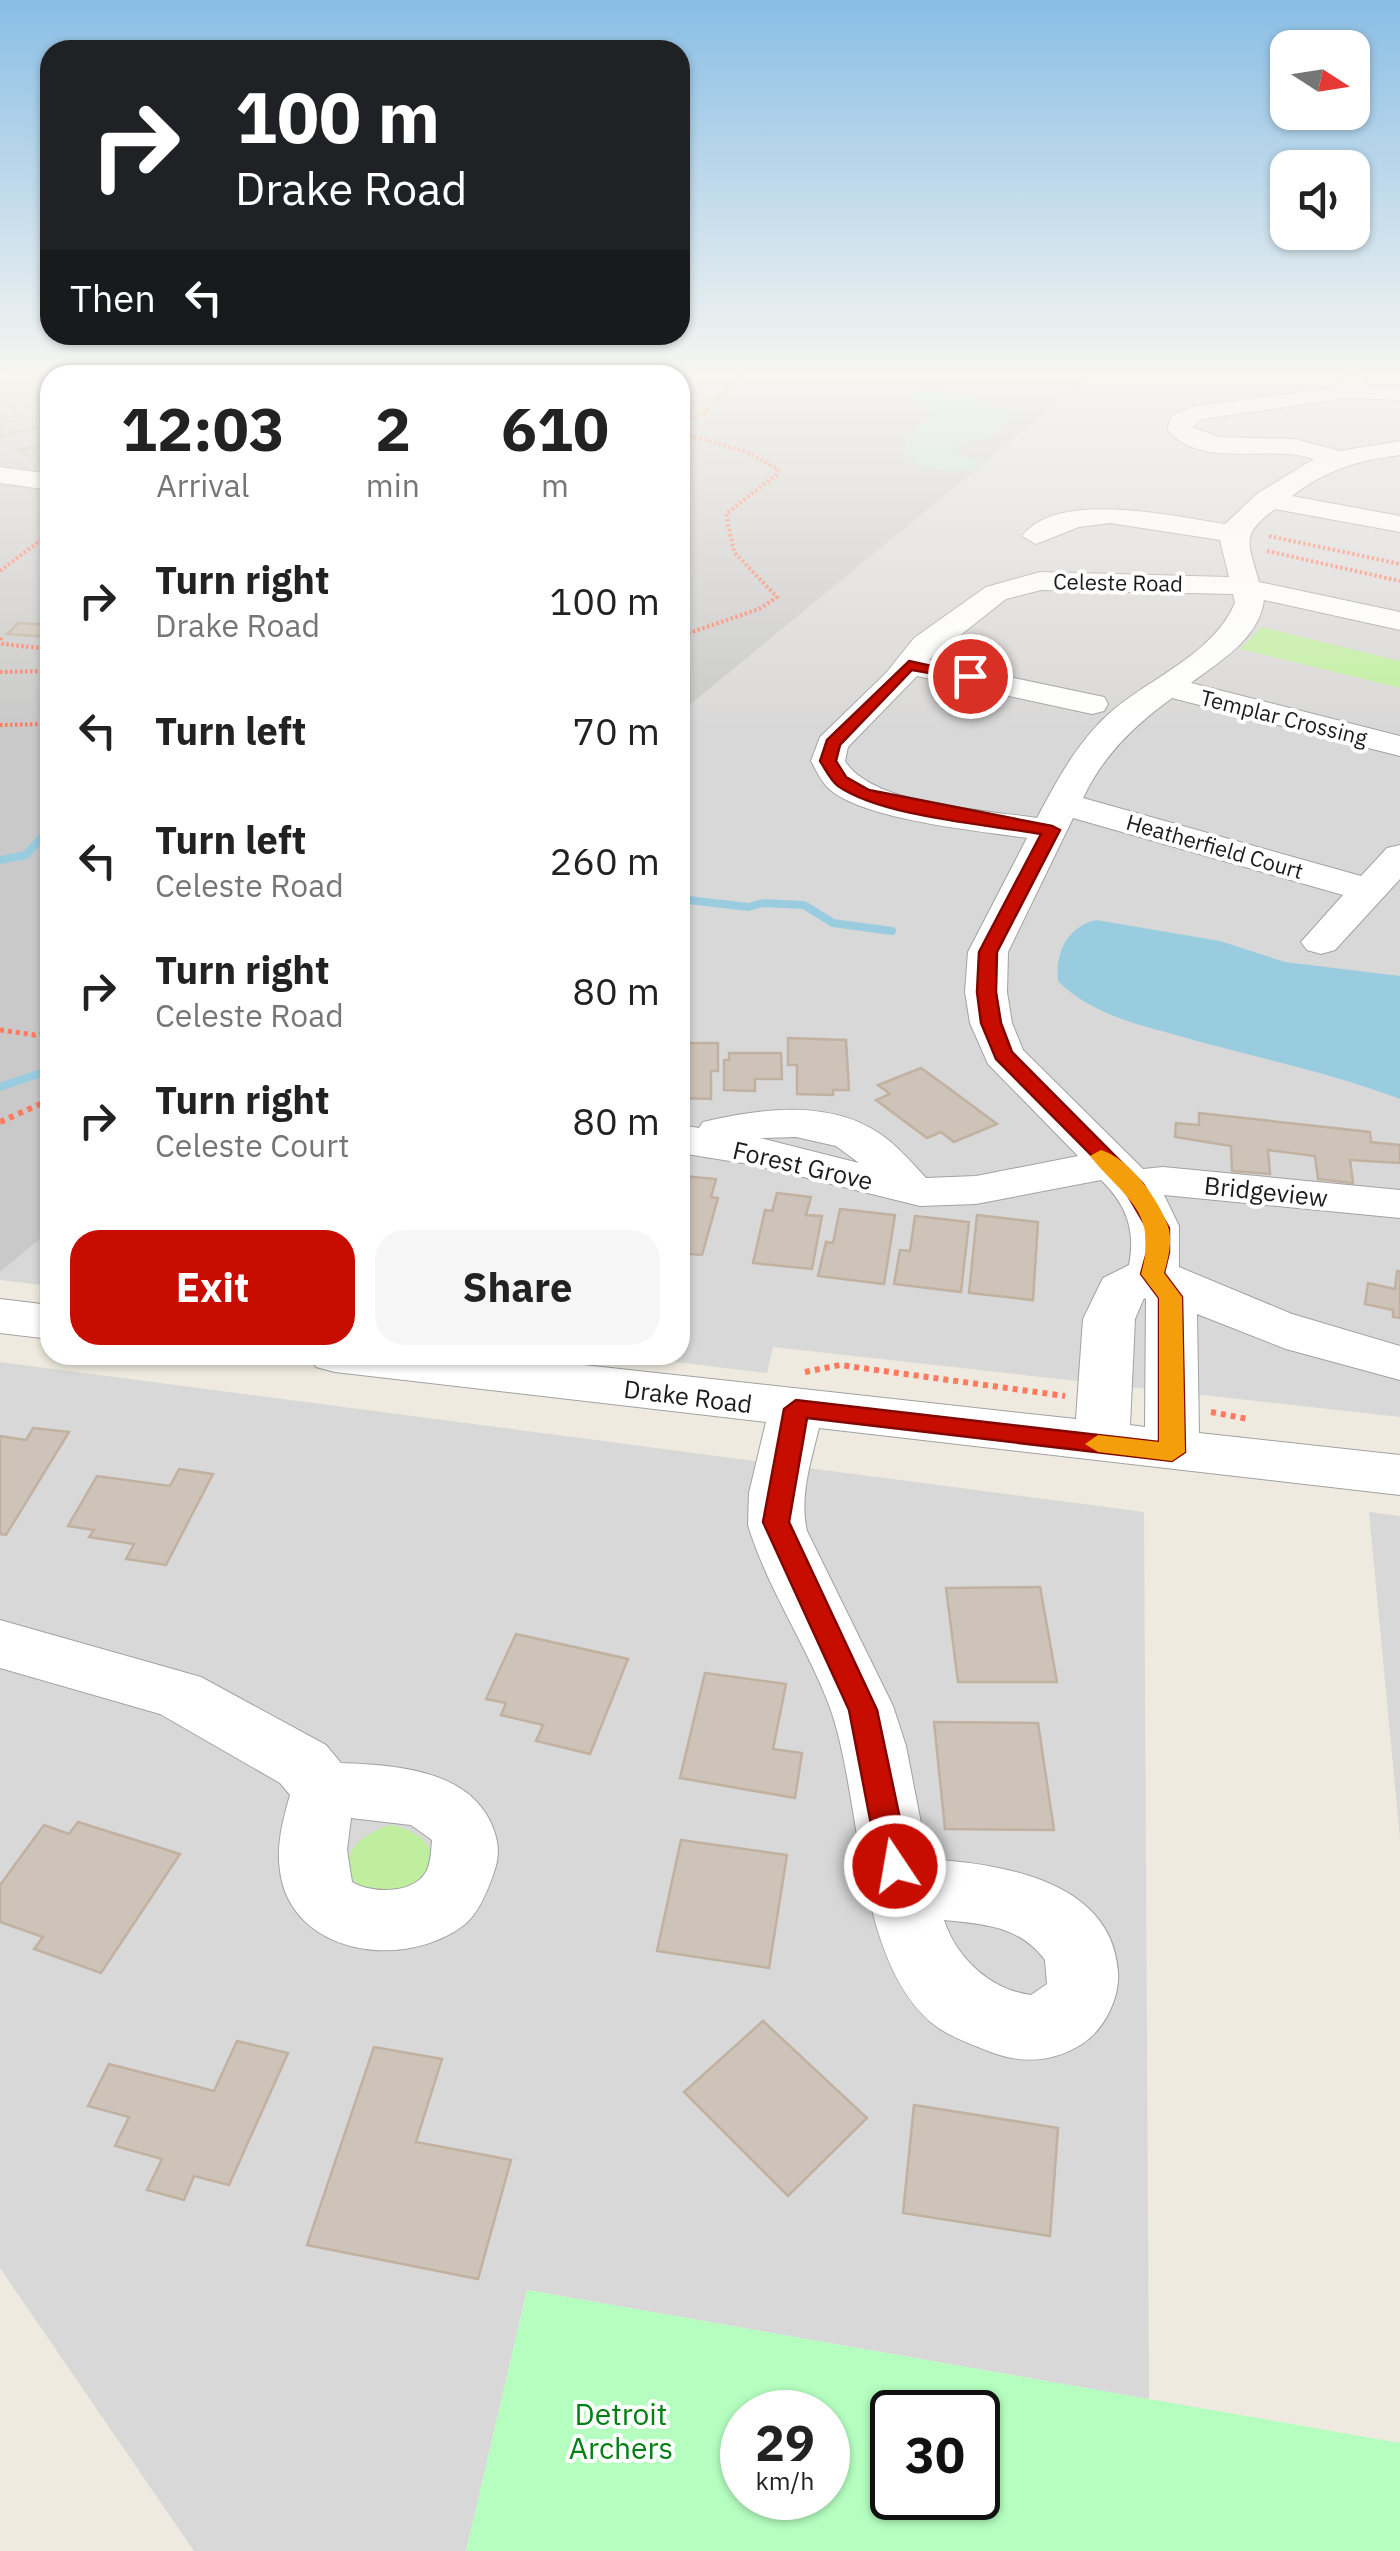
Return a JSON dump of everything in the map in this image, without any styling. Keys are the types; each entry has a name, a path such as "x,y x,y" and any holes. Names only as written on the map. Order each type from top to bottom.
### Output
{"street":[{"path":"1102,1444 1110,1320 1121,1289 1152,1274 1158,1252 1158,1228 1120,1174 1003,1054 991,1023 986,992 988,952 1056,818 1100,743 1124,718 1228,640 1250,603 1246,588 1250,539 1239,523 1278,491"},
{"path":"1322,502 1335,491"},
{"path":"1267,498 1400,524"},
{"path":"1036,536 1073,520 1129,516 1250,539"},
{"name":"Celeste Road","path":"1056,818 898,804 863,794 840,780 828,761 832,744 924,646 996,593 1018,584 1068,580 1246,588 1289,594 1400,621"},
{"path":"909,666 1092,704"},
{"name":"Templar Crossing","path":"1168,687 1400,746"},
{"name":"Heatherfield Court","path":"1056,818 1086,809 1368,890"},
{"path":"1321,942 1400,856"},
{"name":"Forest Grove","path":"690,1140 755,1151 920,1192 976,1190 1120,1174"},
{"name":"Bridgeview","path":"1120,1174 1400,1204"},
{"path":"1152,1274 1196,1296 1322,1345 1400,1363"},
{"path":"1152,1274 1171,1297 1172,1452"},
{"path":"0,1316 40,1321"},
{"name":"Drake Road","path":"420,1365 1400,1475"},
{"path":"796,1409 776,1522 863,1710 900,1886"},
{"path":"0,1644 178,1695 303,1764 324,1790"}],"path":[{"path":"690,632 716,620 765,608 777,597 734,552 726,514 755,491"},
{"path":"1250,539 1400,564"},
{"path":"1250,539 1400,580"},
{"path":"0,571 40,541"},
{"path":"0,638 3,644 14,647 40,648"},
{"path":"0,672 40,671"},
{"path":"0,725 40,724"},
{"path":"0,1030 40,1034"},
{"path":"0,1122 40,1104"}],"shaded area":[{"path":"0,491 40,491 40,1239 0,1272"},
{"path":"690,491 950,491 690,705"},
{"path":"950,491 1400,491 1400,1417 773,1347 767,1373 690,1364 690,705"},
{"path":"40,1239 40,1285 0,1280 0,1272"},
{"path":"0,1362 1144,1512 1149,2399 527,2290 466,2551 194,2551 0,2268"},
{"path":"1369,1512 1400,1516 1400,1839"}],"green space":[{"path":"1262,627 1400,661 1400,688 1240,649"},
{"path":"390,1825 424,1841 433,1858 432,1868 426,1878 409,1890 367,1894 350,1872 351,1853 365,1837"},
{"name":"Detroit Archers","path":"527,2290 1400,2443 1400,2551 466,2551"}],"water":[{"path":"1096,920 1220,941 1285,962 1400,976 1400,1099 1320,1073 1133,1023 1085,1002 1058,981 1059,961 1070,935"}],"building":[{"path":"18,623 40,624 40,636 7,634"},
{"path":"788,1038 846,1040 849,1090 833,1090 833,1095 797,1094 797,1065 788,1065"},
{"path":"690,1043 718,1043 718,1071 711,1071 711,1099 690,1098"},
{"path":"729,1053 781,1053 782,1079 755,1079 755,1091 724,1090 724,1060 729,1060"},
{"path":"921,1068 997,1124 954,1142 941,1132 927,1138 876,1100 890,1094 878,1085"},
{"path":"1199,1113 1370,1132 1371,1142 1400,1145 1400,1163 1350,1160 1353,1183 1318,1179 1315,1156 1268,1150 1270,1174 1232,1171 1231,1146 1175,1137 1176,1123 1199,1125"},
{"path":"690,1177 716,1179 711,1197 718,1198 702,1255 690,1254"},
{"path":"777,1193 811,1197 806,1215 822,1216 812,1269 753,1263 765,1210 772,1211"},
{"path":"840,1209 895,1215 884,1284 818,1276 826,1242 833,1243"},
{"path":"977,1215 1038,1222 1033,1300 969,1293"},
{"path":"915,1216 969,1222 961,1292 894,1284 900,1250 910,1251"},
{"path":"1397,1271 1400,1318 1393,1317 1393,1310 1365,1304 1368,1283 1395,1289"},
{"path":"33,1428 69,1432 6,1535 0,1534 0,1436 26,1440"},
{"path":"179,1469 213,1474 166,1565 126,1559 134,1544 89,1537 94,1530 68,1526 97,1476 170,1486"},
{"path":"1040,1587 1057,1682 958,1682 946,1588"},
{"path":"516,1634 628,1659 590,1754 536,1741 543,1725 501,1715 506,1703 486,1699"},
{"path":"705,1673 786,1684 773,1749 802,1753 795,1798 680,1778"},
{"path":"934,1722 1038,1723 1054,1830 945,1829"},
{"path":"78,1822 180,1854 101,1973 34,1949 43,1937 0,1922 0,1885 44,1825 69,1834"},
{"path":"681,1840 787,1855 769,1968 657,1951"},
{"path":"763,2021 867,2118 788,2196 684,2092"},
{"path":"237,2041 288,2053 229,2185 194,2176 184,2200 147,2190 162,2159 115,2146 129,2117 88,2106 109,2064 214,2091"},
{"path":"374,2047 442,2059 416,2142 511,2160 478,2279 307,2245"},
{"path":"914,2105 1058,2128 1050,2236 903,2213"}],"waterway":[{"path":"0,860 26,855 40,839"},
{"path":"690,900 748,907 763,903 804,905 833,923 892,931"},
{"path":"0,1087 40,1073"}],"slow traffic":[{"path":"1098,1444 1172,1452 1171,1297 1152,1274 1158,1252 1158,1228 1149,1206 1132,1184 1101,1156"}],"route":[{"path":"895,1866 863,1710 776,1522 796,1409 1172,1452 1171,1297 1152,1274 1158,1252 1158,1228 1149,1206 1003,1054 991,1023 986,992 988,952 1007,909 1052,830 898,804 863,794 840,780 828,761 832,744 909,666 970,676"}]}
